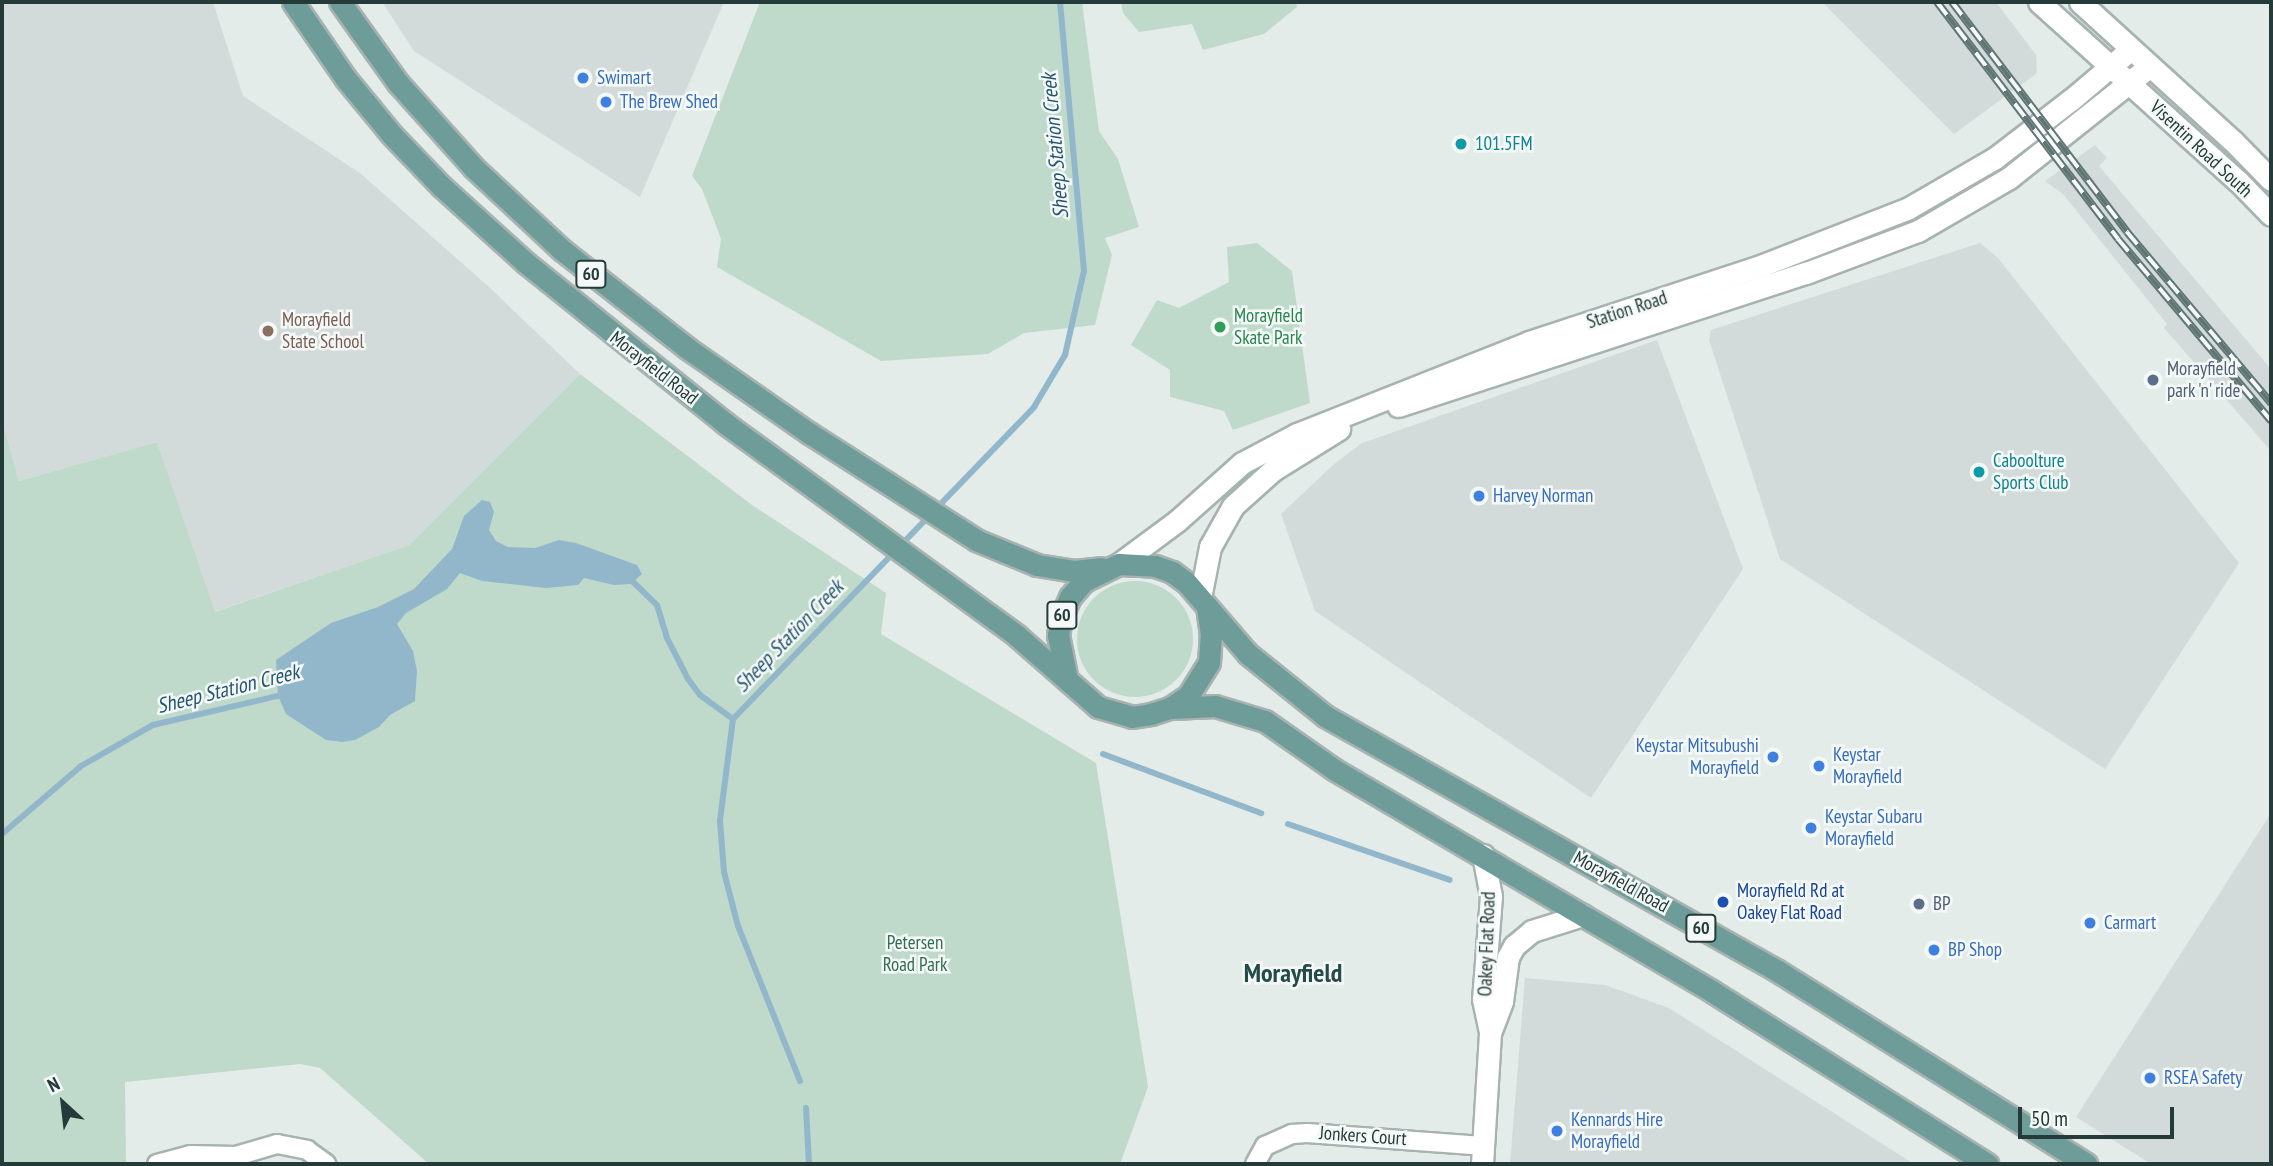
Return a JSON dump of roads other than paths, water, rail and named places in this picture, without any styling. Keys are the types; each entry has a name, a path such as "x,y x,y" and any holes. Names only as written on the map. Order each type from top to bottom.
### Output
{"main road":[{"name":"Morayfield Road","path":"293,2 368,107 458,202 600,326 855,519 1016,635 1067,680"},
{"name":"Morayfield Road","path":"340,2 377,57 421,111 474,168 562,250 697,355 976,540 1015,558 1058,569 1113,566"},
{"name":"Visentin Road South","path":"2039,2 2238,181 2271,215"},
{"name":"Visentin Road South","path":"2080,2 2234,141 2271,180"},
{"name":"Station Road","path":"1113,566 1177,521 1242,463 1269,447 1387,396 1529,342 1763,265 1907,209 1995,158 2131,49"},
{"name":"Station Road","path":"1203,602 1210,547 1233,506 1273,470 1333,432 1392,408 1864,253 1918,231 2009,178 2150,66"},
{"name":"60","path":"1170,708 1197,685 1209,662 1211,635 1203,602 1172,572 1155,566 1113,566 1084,581 1070,597 1062,615 1059,645 1067,680 1091,702 1114,713 1132,717 1170,708 1215,706 1265,721 1335,770 1713,992 1987,1164"},
{"name":"Morayfield Road","path":"1203,602 1264,669 1325,716 1776,970 2085,1164"},
{"name":"Oakey Flat Road","path":"1483,855 1491,897 1483,999 1490,1033 1483,1155"},
{"name":"Oakey Flat Road","path":"1490,1033 1502,1000 1505,968 1514,946 1532,931 1584,915"}],"street":[{"name":"Jonkers Court","path":"1255,1164 1265,1146 1292,1134 1307,1133 1483,1155"},
{"path":"157,1164 190,1155 210,1161 284,1145 307,1150 326,1164"}],"water":[{"path":"482,500 490,502 494,512 489,530 496,541 508,547 535,548 559,540 576,543 637,565 642,574 631,584 614,585 584,578 578,585 546,588 482,581 460,573 447,589 406,613 397,624 413,651 417,671 415,701 390,715 379,727 355,740 342,742 326,740 286,714 278,696 276,660 331,623 378,607 414,589 452,549 464,516"}],"waterway":[{"name":"Sheep Station Creek","path":"628,577 657,605 667,638 688,679 700,695 733,719 1034,407 1065,355 1084,271 1060,2"},
{"name":"Sheep Station Creek","path":"2,834 81,766 153,725 286,694"},
{"path":"733,719 720,821 724,872 738,926 800,1081"},
{"path":"1103,754 1261,813"},
{"path":"1288,824 1450,880"},
{"path":"806,1108 809,1164"}],"railway":[{"path":"1937,2 2118,239 2271,421"},
{"path":"1952,2 2127,232 2271,403"}],"place":[{"name":"Swimart","path":"583,78"},
{"name":"The Brew Shed","path":"606,102"},
{"name":"101.5FM","path":"1461,144"},
{"name":"Morayfield Skate Park","path":"1220,327"},
{"name":"Morayfield State School","path":"268,331"},
{"name":"Morayfield park 'n' ride","path":"2153,380"},
{"name":"Caboolture Sports Club","path":"1979,472"},
{"name":"Harvey Norman","path":"1479,496"},
{"name":"Keystar Mitsubushi Morayfield","path":"1773,757"},
{"name":"Keystar Morayfield","path":"1819,766"},
{"name":"Keystar Subaru Morayfield","path":"1811,828"},
{"name":"Morayfield Rd at Oakey Flat Road","path":"1723,902"},
{"name":"BP","path":"1919,904"},
{"name":"Carmart","path":"2090,923"},
{"name":"BP Shop","path":"1934,950"},
{"name":"RSEA Safety","path":"2150,1078"},
{"name":"Kennards Hire Morayfield","path":"1557,1131"}],"district":[{"name":"Morayfield","path":"1293,973"}],"park label":[{"name":"Petersen Road Park","path":"915,954"}]}
